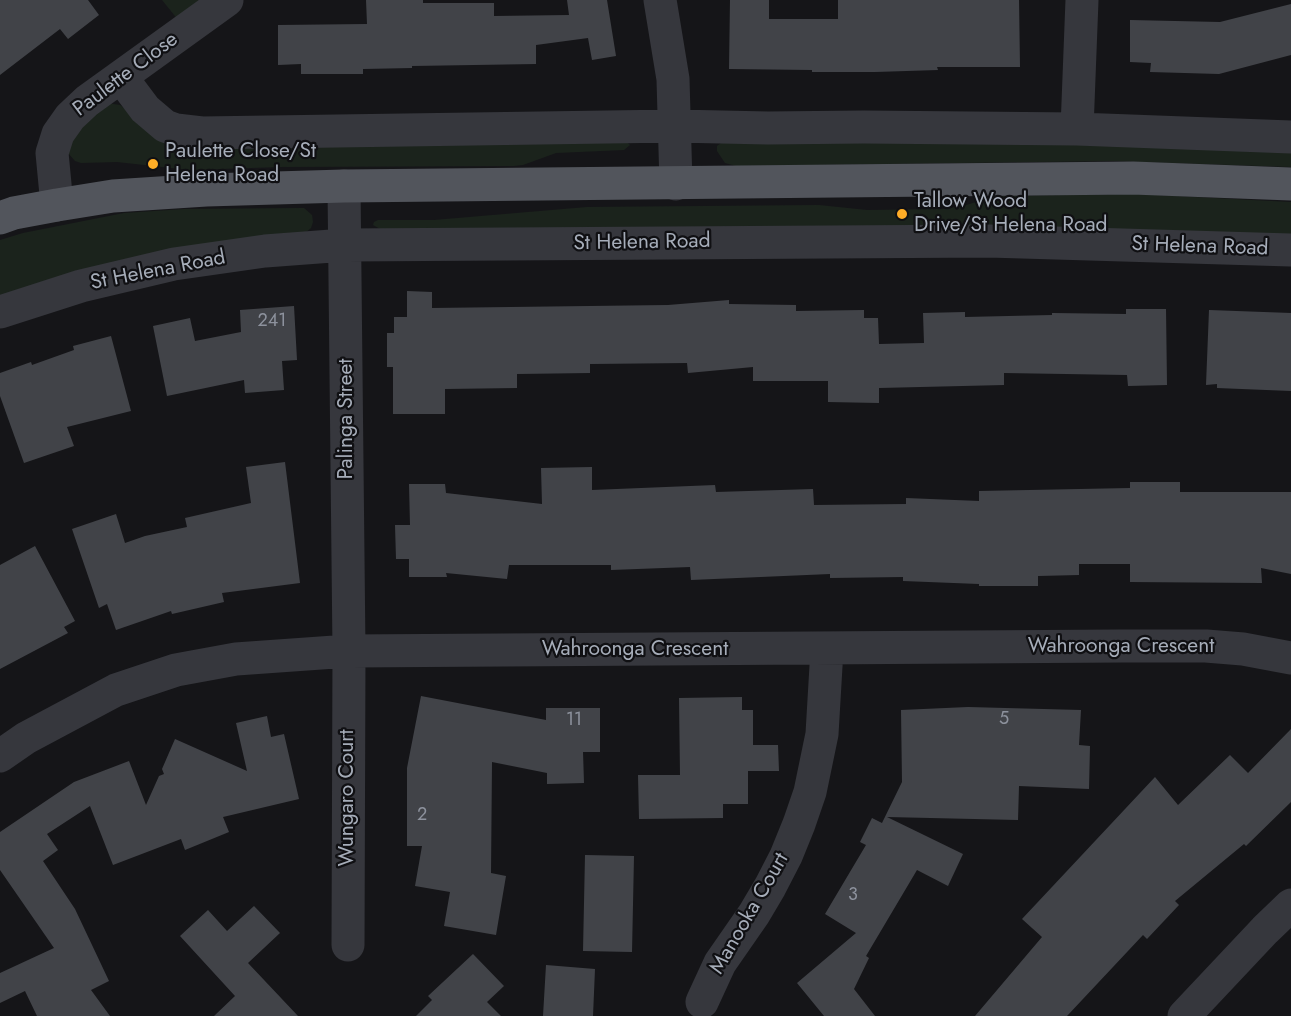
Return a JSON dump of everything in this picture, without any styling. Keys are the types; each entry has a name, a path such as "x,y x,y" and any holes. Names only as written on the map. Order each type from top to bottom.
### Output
{"main road":[{"path":"0,218 14,213 113,196 206,190 344,186 1133,178 1291,184"}],"street":[{"name":"Paulette Close","path":"57,205 52,153 58,134 78,109 227,0"},
{"path":"660,0 673,79 676,184"},
{"path":"1077,129 1082,0"},
{"path":"121,77 145,109 160,123 176,130 202,133 675,126 1077,129 1291,137"},
{"name":"Palinga Street","path":"344,186 349,651"},
{"name":"St Helena Road","path":"0,312 81,286 174,264 266,251 345,245 989,241 1291,250"},
{"name":"Wahroonga Crescent","path":"0,756 26,738 116,690 176,670 236,659 349,651 1206,646 1243,649 1291,658"},
{"name":"Manooka Court","path":"702,1002 720,963 770,887 799,824 810,792 819,753 827,649"},
{"name":"Wungaro Court","path":"348,945 349,651"},
{"path":"1184,1016 1291,905"}],"shaded area":[{"path":"162,0 209,0 179,21"},
{"path":"107,103 120,105 130,113 628,143 630,145 624,150 556,153 514,166 281,167 190,170 117,162 81,163 75,161 68,153 68,141"},
{"path":"875,141 1291,149 1291,167 1112,161 736,166 725,163 717,151 717,146 721,143"},
{"path":"1137,194 1291,202 1291,237 382,230 373,225 378,220 434,220 587,207 819,205 867,210 943,209 963,206 996,196"},
{"path":"304,208 312,215 313,222 311,228 305,233 0,298 0,240 23,233 124,213 184,209"}],"building":[{"path":"0,0 88,0 99,15 68,39 60,29 0,75"},
{"path":"366,0 494,3 494,16 569,15 567,0 607,0 616,56 592,60 588,38 536,45 536,64 412,66 412,68 363,69 363,74 301,74 301,64 278,65 278,25 367,24"},
{"path":"730,0 769,0 769,19 838,19 838,0 1019,0 1020,67 937,67 938,70 875,72 729,69"},
{"path":"1291,4 1291,55 1219,74 1150,72 1151,63 1130,62 1130,20 1220,22"},
{"path":"407,291 432,292 432,308 668,305 729,300 729,304 796,305 796,311 864,310 864,318 878,318 879,344 924,343 923,313 965,312 965,317 1052,315 1052,313 1126,314 1126,309 1166,309 1167,385 1128,386 1127,375 1004,373 1004,385 879,388 879,403 828,402 828,381 753,381 753,367 688,373 687,363 590,364 590,373 517,374 517,388 445,389 445,414 393,414 393,367 387,367 387,333 394,333 394,317 407,317"},
{"path":"294,306 297,360 282,361 284,390 245,393 244,380 167,396 153,326 190,318 195,341 241,332 240,310"},
{"path":"1209,310 1291,313 1291,391 1217,388 1217,384 1206,385"},
{"path":"111,336 131,411 67,427 74,446 24,463 0,396 0,373 31,362 32,365 74,350 73,346"},
{"path":"285,462 300,583 222,593 224,602 172,614 171,611 116,630 107,604 99,608 72,529 116,514 125,543 187,527 185,518 251,503 246,467"},
{"path":"592,467 592,490 715,485 716,492 813,489 814,505 906,504 906,498 979,501 979,491 1130,488 1130,482 1180,482 1180,492 1291,492 1291,574 1261,568 1262,583 1130,582 1130,564 1079,564 1079,575 1038,576 1038,586 979,586 979,584 903,581 903,577 830,578 830,574 691,580 690,567 611,570 611,565 509,565 507,579 446,573 447,577 409,577 409,559 396,559 395,525 410,525 409,484 445,484 446,493 542,504 541,468"},
{"path":"35,546 75,621 64,627 68,633 0,669 0,565"},
{"path":"421,696 546,720 546,708 600,708 600,752 583,752 584,783 547,784 547,773 492,762 491,873 506,876 496,935 444,926 450,892 415,886 422,846 407,846 407,768"},
{"path":"742,697 742,710 753,710 753,745 778,745 779,771 748,771 748,804 723,804 723,818 639,819 638,775 680,775 679,698"},
{"path":"968,707 1081,710 1079,745 1090,746 1089,789 1019,786 1018,820 887,817 963,854 948,886 917,870 866,956 869,958 854,989 875,1016 824,1016 797,983 856,933 825,914 866,845 860,842 872,818 882,823 902,782 901,710"},
{"path":"267,716 271,737 284,734 299,799 223,817 229,832 185,850 181,839 113,865 90,806 47,834 58,850 43,861 75,909 109,981 91,990 110,1016 37,1016 25,991 0,1003 0,973 54,948 0,870 0,832 74,782 129,761 146,805 159,776 164,774 162,769 175,739 247,771 236,723"},
{"path":"1291,729 1291,802 1246,846 1244,844 1175,901 1179,905 1147,939 1143,935 1067,1016 975,1016 1042,937 1022,919 1155,777 1178,805 1230,755 1248,773"},
{"path":"585,855 634,856 632,952 583,951"},
{"path":"254,906 280,933 248,963 298,1016 214,1016 235,996 180,936 208,910 227,931"},
{"path":"473,954 504,986 487,1002 501,1016 416,1016 432,1000 428,996"},
{"path":"546,965 595,969 593,1016 543,1016"}],"place":[{"name":"Paulette Close/St Helena Road","path":"153,164"},
{"name":"Tallow Wood Drive/St Helena Road","path":"902,214"}]}
